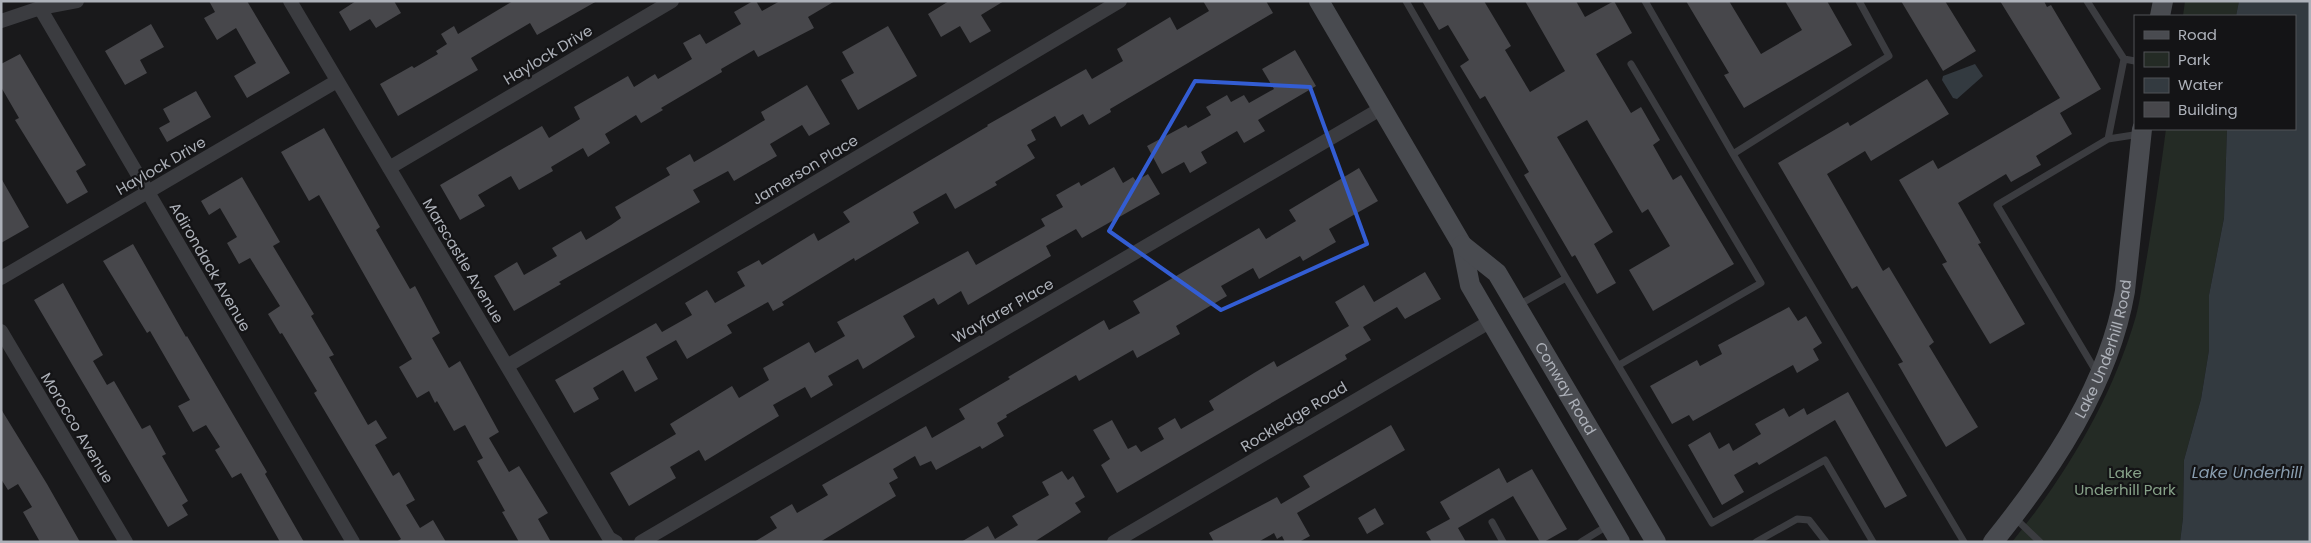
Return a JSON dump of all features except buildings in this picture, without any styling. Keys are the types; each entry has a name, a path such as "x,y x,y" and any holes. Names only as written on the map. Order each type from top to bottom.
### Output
{"main road":[{"name":"Conway Road","path":"1319,1 1462,245 1470,285 1620,542"},
{"path":"2160,15 2163,1"},
{"name":"Lake Underhill Road","path":"1994,542 2059,449 2099,376 2116,334 2126,291 2142,131"},
{"name":"Conway Road","path":"1462,245 1497,273 1656,542"}],"street":[{"path":"1,21 40,8 77,1"},
{"name":"Marscastle Avenue","path":"290,1 612,540"},
{"name":"Haylock Drive","path":"389,168 672,1"},
{"name":"Jamerson Place","path":"507,366 1120,1"},
{"name":"Adirondack Avenue","path":"40,8 353,542"},
{"name":"Haylock Drive","path":"1,278 337,81"},
{"name":"Wayfarer Place","path":"641,542 1382,108"},
{"name":"Rockledge Road","path":"1114,542 1491,321"},
{"name":"Morocco Avenue","path":"1,331 126,542"}],"lane":[{"path":"1406,1 1566,278 1712,524 1825,460 1873,542"},
{"path":"1645,1 1733,154 1964,542"},
{"path":"1733,154 1889,56 1859,1"},
{"path":"2088,1 2124,59 2108,139"},
{"path":"2124,59 2134,61"},
{"path":"1619,366 1761,283 1631,64"},
{"path":"2099,376 1997,205 2108,139 2142,131"},
{"path":"1517,306 1566,278"},
{"path":"2013,516 2040,542"},
{"path":"1756,542 1797,519 1809,520 1826,542"},
{"path":"1492,522 1503,542"},
{"path":"1581,542 1610,525"}],"highlighted area":[{"path":"1195,81 1310,87 1367,244 1221,310 1109,231"}],"green space":[{"path":"2185,1 2239,1 2236,15 2183,15"},
{"name":"Lake Underhill Park","path":"2166,130 2227,130 2224,218 2209,295 2209,350 2201,399 2184,460 2183,518 2180,542 2012,542 2069,463 2114,377 2136,316 2154,216"}],"water":[{"name":"Lake Underhill","path":"2239,1 2310,1 2310,542 2180,542 2183,518 2184,460 2201,399 2209,350 2209,295 2224,218 2227,130 2296,130 2296,15 2236,15"},
{"path":"1975,64 1983,76 1957,99 1953,98 1942,80 1943,76"}]}
